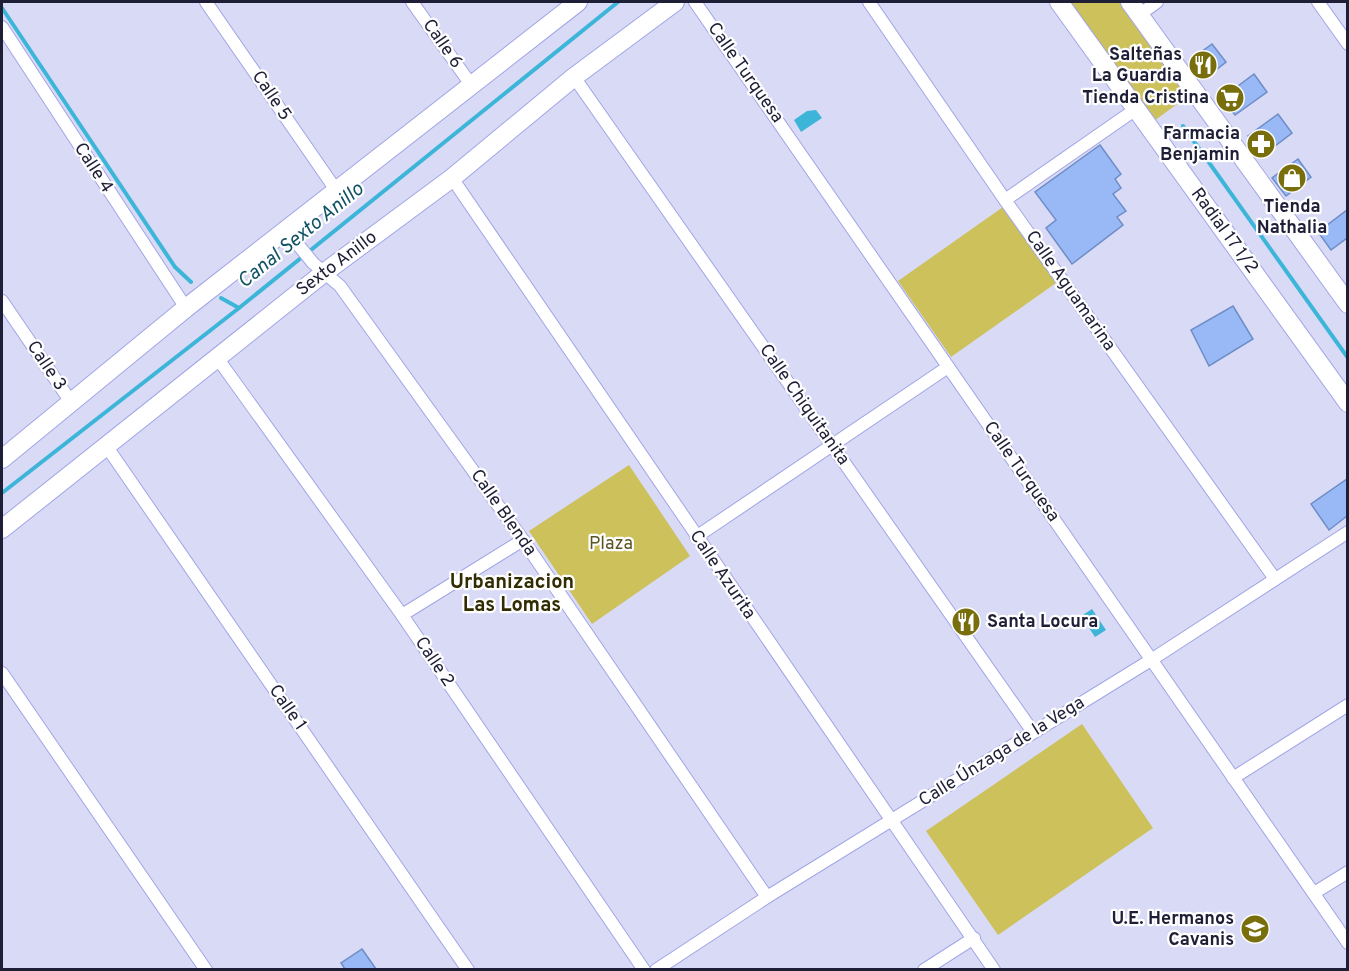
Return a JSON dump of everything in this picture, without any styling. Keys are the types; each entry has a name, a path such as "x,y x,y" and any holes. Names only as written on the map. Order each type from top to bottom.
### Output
{"main road":[{"path":"2,459 186,308 290,236 336,190 578,2"},
{"name":"Sexto Anillo","path":"2,529 218,359 319,268 452,178 574,77 675,2"},
{"name":"Radial 17 1/2","path":"1059,2 1347,403"},
{"path":"1134,8 1347,304"}],"street":[{"name":"Calle 5","path":"206,2 336,190"},
{"name":"Calle 6","path":"412,2 471,86"},
{"name":"Calle Turquesa","path":"695,2 1347,943"},
{"name":"Calle Aguamarina","path":"869,2 1005,200 1275,579"},
{"path":"1134,8 1157,2"},
{"path":"1318,2 1347,44"},
{"name":"Calle 4","path":"2,27 186,308"},
{"name":"Calle Chiquitanita","path":"574,77 1034,732"},
{"path":"1005,200 1136,109"},
{"name":"Calle Azurita","path":"452,178 994,969"},
{"name":"Calle Blenda","path":"290,236 319,268 340,286 523,540 767,897"},
{"name":"Calle 3","path":"2,301 70,402"},
{"name":"Calle 2","path":"218,359 402,615 644,969"},
{"path":"696,537 948,367"},
{"name":"Calle 1","path":"107,447 468,969"},
{"name":"Calle Únzaga de la Vega","path":"656,969 767,897 1150,660 1347,532"},
{"path":"402,615 523,540"},
{"path":"2,673 206,969"},
{"path":"1233,778 1347,705"},
{"path":"1314,893 1347,872"},
{"path":"924,969 974,938"}],"green space":[{"path":"1120,2 1188,96 1154,121 1070,3"},
{"path":"1003,207 1056,283 951,357 898,281"},
{"name":"Plaza","path":"629,465 690,556 592,624 529,531"},
{"path":"1082,724 1153,828 998,935 926,831"}],"water":[{"path":"816,110 822,118 801,132 794,120 807,111"},
{"path":"1092,609 1106,630 1095,637 1081,616"}],"building":[{"path":"1212,44 1226,62 1207,77 1193,58"},
{"path":"1254,74 1267,92 1235,115 1222,98"},
{"path":"1278,114 1292,133 1262,156 1248,136"},
{"path":"1100,145 1121,174 1115,179 1121,188 1113,194 1126,211 1117,217 1123,225 1072,264 1046,228 1056,220 1035,192"},
{"name":"Tienda Nathalia","path":"1298,159 1311,177 1286,196 1272,178"},
{"path":"1347,210 1347,238 1331,250 1318,232"},
{"path":"1233,306 1253,339 1209,366 1191,330"},
{"path":"1347,479 1347,516 1329,530 1311,504"},
{"path":"362,949 376,969 345,969 341,963"}],"waterway":[{"name":"Canal Sexto Anillo","path":"2,493 239,308 618,2"},
{"path":"2,8 175,267 191,282"},
{"path":"1183,126 1348,358"},
{"path":"221,298 239,308"}],"place":[{"name":"Salteñas La Guardia","path":"1203,65"},
{"name":"Tienda Cristina","path":"1230,98"},
{"name":"Farmacia Benjamin","path":"1261,144"},
{"name":"Tienda Nathalia","path":"1292,178"},
{"name":"Santa Locura","path":"966,622"},
{"name":"U.E. Hermanos Cavanis","path":"1255,929"}],"district":[{"name":"Urbanizacion Las Lomas","path":"512,594"}]}
